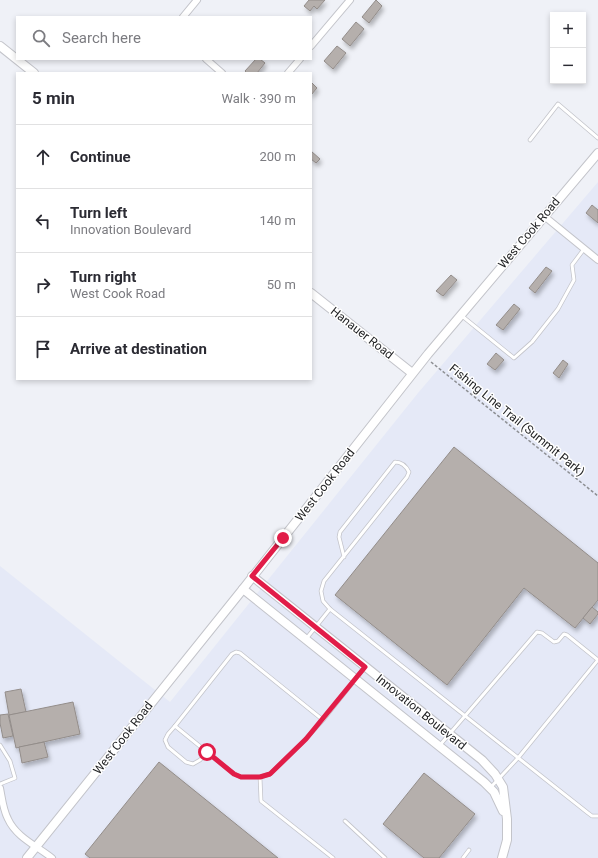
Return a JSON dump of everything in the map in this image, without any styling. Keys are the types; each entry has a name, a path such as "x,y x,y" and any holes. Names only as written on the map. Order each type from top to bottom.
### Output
{"street":[{"path":"184,16 196,0"},
{"path":"312,45 350,0"},
{"path":"0,46 16,59"},
{"path":"18,60 33,72"},
{"path":"207,60 221,72"},
{"path":"289,72 299,60"},
{"name":"West Cook Road","path":"27,858 243,588 412,373 598,153"},
{"path":"544,216 598,260"},
{"name":"Hanauer Road","path":"312,294 412,373"},
{"name":"Innovation Boulevard","path":"252,576 482,760 495,774 503,787 507,819 507,840 502,858"},
{"name":"Innovation Boulevard","path":"243,588 490,788 494,792 507,819"},
{"path":"0,788 7,819 15,830 52,858"}],"lane":[{"path":"530,140 558,104 598,138"},
{"path":"460,315 514,358 532,342 558,309 574,280 572,265 584,248"},
{"path":"344,557 339,537 340,532 395,462 399,462 406,468 408,472 407,477 344,557 324,581 321,591 323,601 330,609 465,717 592,816 598,816"},
{"path":"306,639 330,609"},
{"path":"439,746 537,632 542,633 554,642 558,642 564,634 567,635 598,660 518,758 490,788"},
{"path":"207,752 200,760 193,764 186,762 168,747 165,740 168,734 232,654 236,652 240,653 323,720"},
{"path":"175,726 234,774 241,777 260,777 270,774 302,744 365,667"},
{"path":"0,745 10,761 15,778 0,784"},
{"path":"260,777 261,801 333,858"},
{"path":"345,821 385,858"},
{"path":"463,858 469,850"}],"path":[{"name":"Fishing Line Trail (Summit Park)","path":"425,358 598,496"}],"shaded area":[{"path":"598,182 598,858 0,858 0,566 170,702 418,393"}],"building":[{"path":"309,0 325,0 317,9 314,6 310,11 304,6"},
{"path":"376,0 382,6 369,23 362,17"},
{"path":"356,22 364,29 350,46 342,39"},
{"path":"337,46 346,53 333,69 324,61"},
{"path":"255,60 261,60 265,63 258,72 245,71"},
{"path":"312,83 317,88 312,94"},
{"path":"312,152 320,159 316,163 312,160"},
{"path":"592,205 598,210 598,223 586,213"},
{"path":"546,267 552,271 535,293 529,288"},
{"path":"451,275 457,280 443,296 436,291"},
{"path":"514,304 520,309 503,330 496,325"},
{"path":"496,353 504,360 495,370 487,364"},
{"path":"563,360 568,364 559,378 553,373"},
{"path":"454,447 598,563 598,600 575,628 524,588 447,685 335,595"},
{"path":"592,607 598,612 598,614 590,624 583,618"},
{"path":"21,689 26,712 9,715 5,692"},
{"path":"73,702 80,734 16,748 9,715"},
{"path":"8,714 13,736 3,738 0,715"},
{"path":"44,742 48,757 22,763 19,747"},
{"path":"159,762 278,858 90,858 85,854"},
{"path":"424,773 475,814 439,858 424,858 383,824"}],"route":[{"path":"207,752 234,774 241,777 260,777 270,774 302,744 365,667 252,576 283,538"}]}
